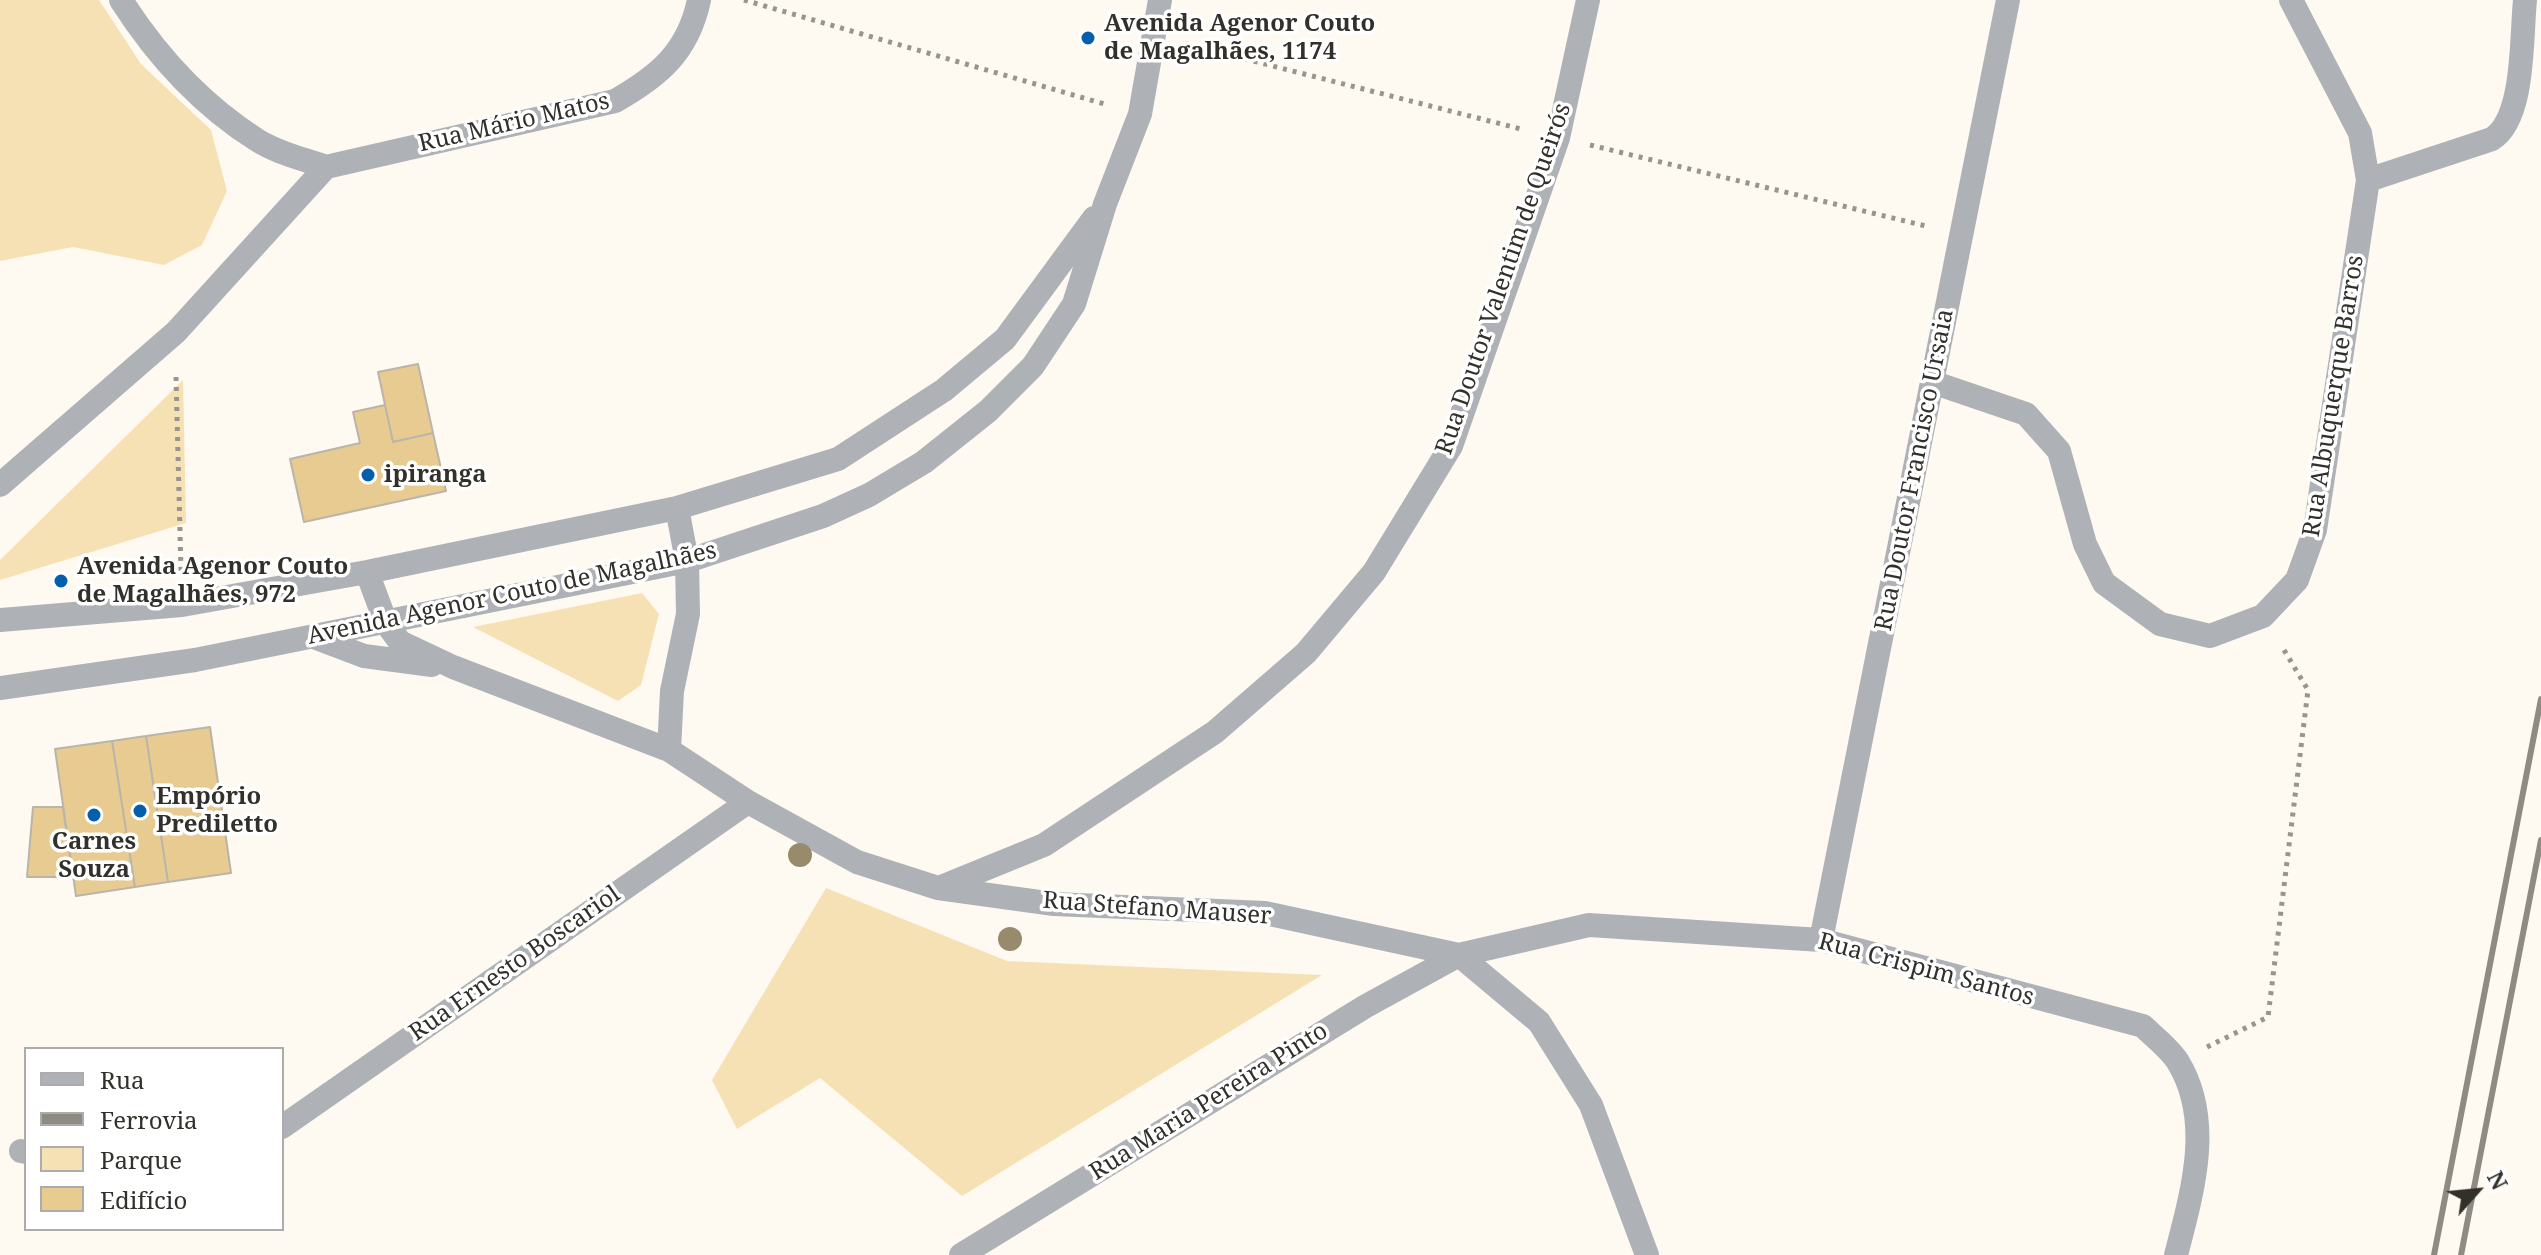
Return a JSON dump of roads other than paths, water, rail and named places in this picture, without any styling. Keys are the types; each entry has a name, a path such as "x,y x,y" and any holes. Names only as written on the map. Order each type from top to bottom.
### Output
{"street":[{"path":"0,485 176,332 326,167 260,142 224,115 155,51 121,0"},
{"name":"Rua Mário Matos","path":"326,167 615,101 654,78 678,50 695,21 699,0"},
{"name":"Avenida Agenor Couto de Magalhães","path":"0,688 195,660 687,561 823,516 869,495 924,462 988,411 1033,366 1074,304 1105,204 1140,114 1160,0"},
{"name":"Rua Doutor Valentim de Queirós","path":"938,888 1044,845 1215,732 1306,653 1374,572 1451,446 1558,138 1588,0"},
{"name":"Rua Doutor Francisco Ursaia","path":"1821,940 2008,0"},
{"name":"Rua Albuquerque Barros","path":"1932,382 2026,414 2059,451 2085,544 2104,583 2160,624 2210,636 2263,616 2297,580 2315,530 2368,180 2360,133 2291,0"},
{"path":"2368,180 2492,139 2503,132 2514,111 2525,0"},
{"name":"Avenida Agenor Couto de Magalhães","path":"0,620 182,605 367,572 677,508 838,459 944,390 1005,339 1105,204"},
{"path":"669,750 672,691 688,614 687,561 677,508"},
{"name":"Rua Stefano Mauser","path":"367,572 386,623 400,642 453,667 669,750 748,802 857,862 938,888 1054,904 1265,913 1459,955 1539,1022 1576,1081 1591,1105 1647,1255"},
{"name":"Rua Stefano Mauser","path":"314,637 364,656 453,667"},
{"name":"Rua Ernesto Boscariol","path":"284,1126 748,802"},
{"name":"Rua Crispim Santos","path":"1459,955 1589,925 1821,940 2143,1026 2178,1062 2199,1120 2192,1191 2176,1255"},
{"name":"Rua Maria Pereira Pinto","path":"961,1255 1352,1014 1459,955"}],"railway":[{"path":"2434,1255 2541,699"},
{"path":"2461,1255 2541,840"}],"place":[{"name":"Avenida Agenor Couto de Magalhães, 1174","path":"1088,38"},
{"name":"ipiranga","path":"368,475"},
{"name":"Avenida Agenor Couto de Magalhães, 972","path":"61,581"},
{"name":"Empório Prediletto","path":"140,811"},
{"name":"Carnes Souza","path":"94,815"}]}
